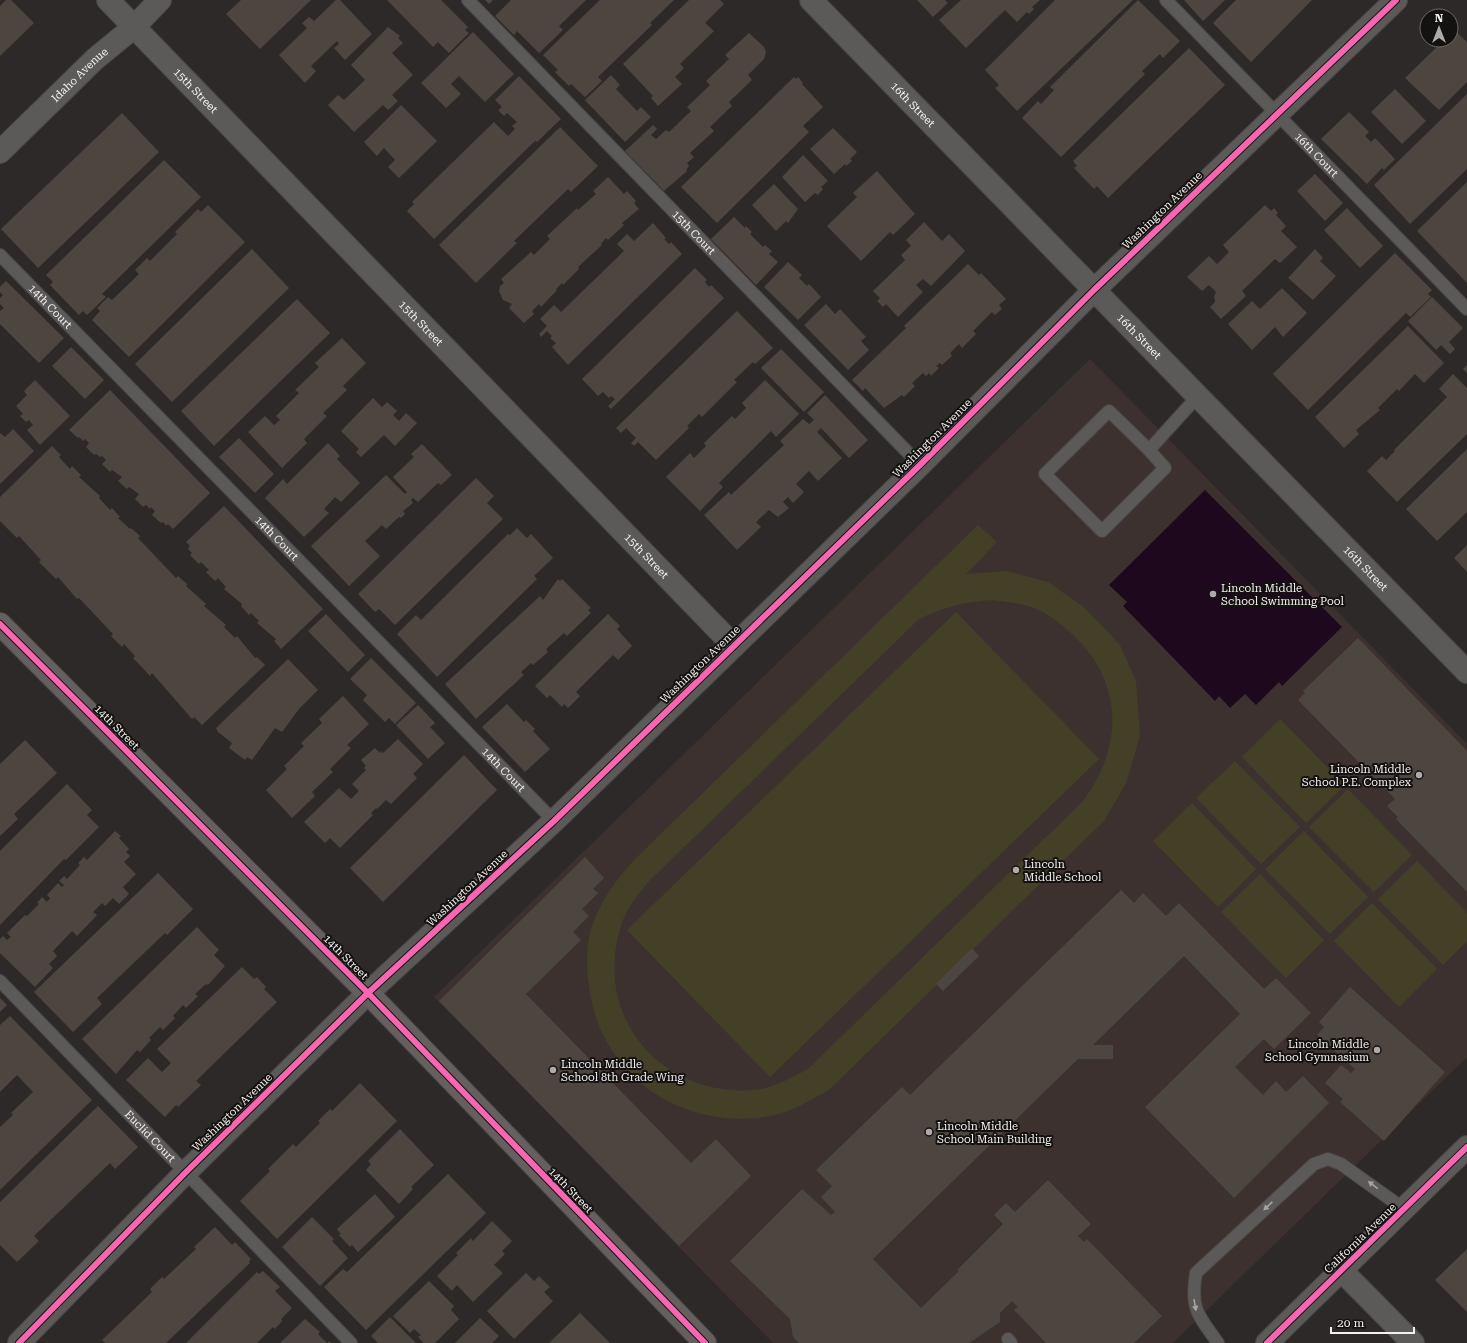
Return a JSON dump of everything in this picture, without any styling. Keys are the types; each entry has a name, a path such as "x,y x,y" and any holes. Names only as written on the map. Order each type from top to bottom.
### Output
{"street":[{"name":"15th Street","path":"108,0 734,646"},
{"name":"Idaho Avenue","path":"0,152 95,59 134,27 160,0"},
{"name":"16th Street","path":"811,0 1467,672"},
{"name":"Washington Avenue","path":"19,1343 185,1173 368,993 554,821 920,465 1094,290 1396,0"},
{"name":"14th Street","path":"0,624 368,993 705,1343"},
{"name":"California Avenue","path":"1267,1343 1467,1147"},
{"path":"1341,1270 1413,1343"}],"lane":[{"name":"15th Court","path":"468,0 920,465"},
{"name":"16th Court","path":"1166,0 1467,309"},
{"name":"14th Court","path":"0,255 554,821"},
{"path":"1149,450 1198,396"},
{"path":"1109,411 1149,450 1165,468 1102,531 1045,474 1109,411"},
{"name":"Euclid Court","path":"0,981 351,1343"},
{"path":"1218,1343 1196,1312 1193,1293 1196,1273 1314,1164 1328,1159 1341,1164 1404,1209"}],"shaded area":[{"name":"Lincoln Middle School","path":"1090,359 1467,744 1467,1057 1173,1343 773,1343 434,997"},
{"name":"Lincoln Middle School Swimming Pool","path":"1205,490 1342,627 1282,686 1279,682 1256,705 1245,694 1230,708 1219,696 1215,701 1123,606 1127,602 1109,585"},
{"path":"978,525 997,542 966,574 1007,571 1048,582 1085,608 1120,645 1136,681 1140,736 1126,783 1104,821 830,1089 807,1102 782,1113 764,1117 732,1118 702,1114 673,1104 648,1089 626,1069 608,1045 596,1017 589,986 587,972 587,950 591,929 599,910 614,884 634,860","holes":["991,600 1015,603 1045,613 1082,644 1096,663 1105,682 1111,702 1112,723 1110,743 1104,763 1095,783 1082,802 808,1069 787,1080 757,1090 728,1090 710,1087 692,1081 669,1069 650,1054 635,1036 624,1015 617,993 614,969 616,945 623,920 634,900 648,882 919,619 946,608 972,602"]},
{"path":"956,612 1099,759 770,1077 627,930"},
{"path":"1280,719 1345,785 1306,823 1242,757"},
{"path":"1235,761 1300,827 1261,864 1196,798"},
{"path":"1348,789 1412,855 1374,892 1309,827"},
{"path":"1192,803 1256,869 1218,907 1153,841"},
{"path":"1304,831 1368,897 1330,934 1265,869"},
{"path":"1417,861 1467,913 1467,941 1443,965 1378,899"},
{"path":"1260,874 1324,940 1286,978 1221,912"},
{"path":"1372,903 1437,969 1399,1007 1334,941"}],"building":[{"path":"6,0 11,0 34,23 0,56 0,6"},
{"path":"241,0 311,0 260,49 226,14"},
{"path":"336,0 340,0 372,34 345,60 334,48 339,44 337,41 311,66 316,71 305,83 279,55 307,28 302,23 309,17 314,21"},
{"path":"387,0 441,0 468,27 465,30 469,33 449,53 438,42 433,47"},
{"path":"485,0 493,0 489,4"},
{"path":"511,0 586,0 559,26 563,30 539,53 517,31 514,35 495,16"},
{"path":"600,0 674,0 650,23 652,25 598,77 602,81 585,97 571,84 569,86 555,72 558,70 543,55"},
{"path":"689,0 720,0 724,4 705,23 714,31 680,64 684,68 675,77 682,84 658,106 651,98 653,96 623,64"},
{"path":"917,0 945,0 948,3 933,17"},
{"path":"961,0 1040,0 1032,7 1034,9 1029,14 1027,12 1017,22 1005,10 966,48 939,20"},
{"path":"1055,0 1133,0 1017,111 995,88 999,85 985,70"},
{"path":"1138,0 1180,41 1163,58 1160,54 1142,71 1145,74 1061,157 1022,118 1038,101 1041,104 1054,90 1050,87"},
{"path":"1184,0 1225,0 1203,21"},
{"path":"1236,0 1312,0 1251,62 1213,23"},
{"path":"388,27 400,36 398,38 403,43 392,53 413,75 392,95 398,101 388,110 383,105 354,132 328,105 338,95 344,100 365,80 351,65"},
{"path":"473,32 514,74 485,102 459,76 451,84 461,94 446,108 421,83"},
{"path":"749,33 764,47 766,52 764,59 748,75 752,80 729,102 732,106 710,127 714,131 690,153 694,157 687,163 689,166 686,170 687,171 664,191 625,151 653,125 657,129 651,135 656,139 666,130 669,132 691,111 687,107 710,85 706,81 729,59 725,55"},
{"path":"1459,35 1467,42 1467,82 1439,110 1405,78 1436,48 1459,48"},
{"path":"1189,48 1225,85 1108,198 1097,186 1094,189 1074,168 1077,166 1073,161"},
{"path":"611,75 620,85 616,89 637,111 641,107 651,117 625,142 585,100"},
{"path":"519,76 561,119 537,142 535,141 434,239 407,211 414,204 412,202 494,122 508,136 515,129 512,126 517,122 507,113 504,116 498,110 502,107 495,100"},
{"path":"794,77 796,79 798,77 803,83 802,84 823,107 803,126 809,132 717,223 681,187"},
{"path":"1395,89 1426,121 1402,144 1371,112"},
{"path":"1467,94 1467,169 1410,224 1374,185"},
{"path":"401,105 437,141 399,178 388,167 395,160 384,148 377,156 364,142"},
{"path":"1349,112 1369,132 1365,136 1371,142 1375,138 1395,159 1384,170 1382,168 1367,184 1321,139"},
{"path":"122,113 159,152 38,268 1,229"},
{"path":"560,127 598,166 571,192 568,189 514,241 517,243 476,283 439,245"},
{"path":"833,128 857,152 850,159 852,161 846,166 845,164 834,174 810,149"},
{"path":"803,155 828,181 821,187 823,189 818,195 815,193 805,202 782,177"},
{"path":"164,160 201,197 102,294 106,297 87,315 83,311 79,315 50,285 53,282 46,275"},
{"path":"877,171 915,214 893,235 890,232 861,261 827,226 857,197 853,193"},
{"path":"1315,174 1343,203 1325,221 1297,191"},
{"path":"608,177 624,194 627,191 636,201 634,203 639,209 622,223 624,225 608,240 606,238 601,244 602,245 578,267 579,269 563,285 562,283 556,289 557,290 541,307 539,304 532,311 534,314 524,323 509,308 512,304 503,300 499,291 500,286 504,283 501,279 531,252 534,255 550,239 547,236 577,208 578,210 596,194 593,191"},
{"path":"1467,182 1467,283 1417,231"},
{"path":"774,184 798,209 788,223 786,221 776,231 752,205"},
{"path":"208,205 245,242 129,357 92,320 100,311 97,308 108,297 112,300 139,274 135,270 147,258 150,261 177,234 175,232 198,209 201,212"},
{"path":"1265,205 1271,211 1274,208 1278,213 1276,215 1286,226 1281,231 1297,247 1280,263 1275,259 1242,291 1246,296 1221,319 1210,307 1215,302 1214,296 1216,292 1209,285 1202,291 1187,277 1209,256 1217,264 1229,252 1223,245"},
{"path":"1347,208 1383,246 1360,268 1324,230"},
{"path":"734,217 745,228 746,226 752,232 750,234 763,247 765,245 772,251 769,254 778,262 756,285 711,239"},
{"path":"924,222 942,241 949,234 965,251 931,286 923,279 916,285 923,292 898,317 886,304 883,307 877,301 880,298 873,291 905,260 901,255 911,246 906,240"},
{"path":"653,223 666,238 664,239 669,244 671,242 682,254 568,365 552,347 556,343 550,338 552,336 547,331 541,337 539,334 547,326 540,319 554,305 561,312 624,251 617,244 627,234 634,241"},
{"path":"252,249 289,288 172,402 135,364"},
{"path":"1315,249 1323,258 1320,261 1336,276 1313,300 1288,278"},
{"path":"1395,253 1432,290 1428,294 1431,297 1410,317 1406,313 1308,410 1273,374"},
{"path":"788,262 802,275 799,278 807,286 809,284 821,297 798,320 764,287"},
{"path":"968,264 979,275 981,273 1006,299 999,305 1002,309 995,315 992,312 973,331 976,334 962,348 959,344 950,353 952,356 942,365 940,363 936,366 939,368 931,376 929,373 926,376 923,373 912,383 915,386 904,397 902,395 884,408 865,388 863,391 852,380 906,328 904,326"},
{"path":"695,268 707,280 705,282 709,287 711,285 724,298 611,409 608,406 615,399 611,396 609,398 603,392 598,396 582,379"},
{"path":"6,281 64,338 39,363 0,324 0,311 4,308 0,304 0,298 3,295 0,292 0,287"},
{"path":"1282,288 1307,313 1283,337 1275,327 1252,350 1228,324 1252,301 1260,309"},
{"path":"1432,297 1463,328 1449,342 1455,349 1450,354 1441,345 1436,350 1408,321"},
{"path":"297,299 330,333 214,446 181,411"},
{"path":"826,304 835,314 840,309 866,337 861,341 869,350 848,370 804,325"},
{"path":"737,311 773,348 755,364 753,362 734,380 737,382 702,417 699,414 687,426 689,428 656,460 638,442 634,446 631,443 636,438 626,428 621,433 616,428"},
{"path":"1408,326 1444,363 1424,383 1415,374 1399,391 1397,389 1378,408 1380,410 1356,430 1359,434 1344,448 1315,417"},
{"path":"342,338 366,363 343,386 347,390 323,413 327,416 304,439 307,443 282,468 248,432 265,416 274,425 280,420 276,416 299,393 295,390 319,367 315,363"},
{"path":"71,347 104,380 85,399 52,366"},
{"path":"781,349 824,392 804,412 761,368"},
{"path":"1467,365 1467,373 1463,369"},
{"path":"1453,374 1467,388 1467,434 1397,502 1367,471 1382,456 1386,460 1395,451 1394,450 1447,397 1439,389"},
{"path":"35,380 70,416 40,445 27,430 33,425 29,420 26,422 20,416 23,414 16,406 27,395 24,391"},
{"path":"765,380 799,414 776,437 771,431 719,483 723,487 700,511 666,477 690,453 694,458 706,446 704,443 732,416 735,419 746,408 742,403"},
{"path":"110,390 210,493 173,529 168,524 166,526 163,522 161,523 152,515 155,511 151,507 150,509 146,505 143,507 135,499 139,494 129,487 127,489 118,481 122,477 112,470 110,472 102,464 106,460 102,456 100,457 96,454 94,455 86,447 89,443 85,439 83,441 69,430"},
{"path":"825,395 868,440 849,458 821,428 817,432 842,458 818,481 809,471 796,484 804,492 793,503 788,497 783,502 789,508 778,517 769,510 756,522 761,527 737,550 704,515 729,492 731,495 784,445 780,441 803,419 809,424 814,420 807,413"},
{"path":"373,398 382,407 387,402 397,411 393,415 399,421 406,413 417,423 395,446 384,435 361,457 356,452 359,449 341,431"},
{"path":"13,429 34,451 0,484 0,433 5,437"},
{"path":"239,438 274,474 255,493 219,457"},
{"path":"328,443 340,456 337,459 360,483 341,502 335,497 324,509 329,513 304,537 265,498 283,479 287,484"},
{"path":"422,444 452,475 441,485 438,483 418,502 413,498 411,500 413,503 403,511 405,514 401,518 399,517 386,529 382,525 365,541 380,556 349,586 311,546 386,475 405,494 407,492 393,477 414,457 411,454"},
{"path":"52,446 61,455 59,457 70,469 72,466 81,475 79,477 100,496 99,498 110,510 112,508 120,517 118,518 140,536 138,538 176,578 178,576 187,584 186,586 206,604 204,606 226,625 224,627 235,638 237,636 255,658 257,657 265,665 202,725 194,717 192,719 152,673 150,676 133,658 135,656 124,644 122,647 111,636 113,634 79,598 77,599 58,577 56,579 39,562 41,560 19,536 17,538 0,521 0,497"},
{"path":"1467,449 1467,512 1437,541 1406,509"},
{"path":"476,478 494,496 487,503 503,519 395,625 379,609 375,612 358,594"},
{"path":"224,506 323,609 281,649 274,641 276,639 257,623 259,621 251,613 249,615 241,606 242,604 224,589 226,587 218,578 215,581 206,572 209,570 201,562 199,564 190,555 192,553 188,549 190,546 186,542"},
{"path":"517,528 527,538 531,534 553,558 534,576 537,579 437,677 397,634 416,615 421,620 508,534 510,535"},
{"path":"1467,545 1467,572 1454,558"},
{"path":"558,579 560,581 562,579 591,608 588,610 591,613 567,636 564,633 546,649 548,652 533,665 531,663 521,672 524,675 476,719 445,684 540,596 543,600"},
{"path":"326,614 365,655 348,672 308,631"},
{"path":"608,614 620,626 617,629 632,646 618,660 613,655 576,692 580,696 568,708 564,704 562,707 550,695 547,698 535,686"},
{"name":"Lincoln Middle School P.E. Complex","path":"1358,638 1467,751 1467,892 1396,819 1398,817 1387,806 1395,799 1298,700 1305,693 1303,691"},
{"path":"371,658 416,703 395,724 389,718 385,722 363,700 367,695 350,679"},
{"path":"288,659 318,690 299,709 282,732 275,728 252,760 247,757 245,760 229,748 232,743 218,732 216,728"},
{"path":"343,696 369,724 347,745 351,748 330,769 333,772 312,792 315,796 292,818 266,790 287,769 284,766 304,746 301,743 322,723 319,719"},
{"path":"507,704 524,722 526,720 535,729 533,731 550,749 525,772 482,727"},
{"path":"418,705 435,723 430,727 445,743 428,759 396,725"},
{"path":"398,739 423,764 413,774 417,778 391,804 386,800 377,809 376,808 371,813 373,815 340,848 330,838 325,843 304,822 339,788 351,799 359,791 352,784 366,770 364,768 366,766 361,760 375,748 380,753 381,751 383,753"},
{"path":"25,740 57,773 14,814 18,819 0,836 0,764"},
{"path":"464,755 497,790 383,902 350,868"},
{"path":"67,784 92,810 87,815 99,827 66,860 64,859 0,925 0,851"},
{"path":"115,831 121,836 119,838 129,849 126,852 130,856 124,862 136,874 123,887 129,894 119,904 113,898 105,906 102,903 93,912 97,915 77,936 72,931 53,951 57,956 49,964 53,968 35,987 0,953 0,939 3,936 7,940 11,937 7,933 25,915 27,916 39,904 37,903 42,897 47,902 50,898 47,895 58,883 62,887 64,885 59,881 64,876 67,879 80,865 78,863 84,857 87,860"},
{"name":"Lincoln Middle School 8th Grade Wing","path":"585,857 604,878 593,889 598,893 582,909 589,916 573,932 581,940 526,994 691,1163 716,1139 751,1176 679,1246 439,1001"},
{"path":"158,873 193,909 167,935 165,933 97,998 102,1004 73,1032 34,992"},
{"name":"Lincoln Middle School Main Building","path":"1121,890 1134,903 1143,893 1166,916 1179,903 1264,989 1276,978 1311,1013 1274,1049 1264,1039 1235,1067 1263,1095 1276,1081 1286,1092 1303,1076 1329,1103 1234,1198 1145,1107 1240,1014 1184,956 1093,1045 1113,1045 1113,1059 1078,1059 873,1259 921,1308 959,1271 957,1270 1003,1224 994,1215 1006,1203 1015,1212 1048,1180 1091,1224 1078,1236 1084,1242 1087,1239 1162,1316 1134,1343 1046,1343 1014,1310 1018,1307 1012,1301 1000,1313 1000,1322 969,1343 799,1343 793,1337 790,1319 730,1261 802,1189 831,1215 835,1212 821,1197 832,1186 816,1170 902,1087 910,1095"},
{"path":"197,927 219,950 214,955 225,966 208,985 206,984 195,994 198,996 186,1008 183,1005 173,1016 175,1018 163,1030 160,1027 149,1038 151,1040 140,1052 137,1050 116,1074 82,1039"},
{"path":"972,948 979,956 943,991 936,984"},
{"path":"242,967 254,979 257,977 266,987 264,989 277,1002 196,1081 201,1085 178,1107 176,1105 165,1117 126,1080 148,1058 162,1072 171,1063 157,1049"},
{"name":"Lincoln Middle School Gymnasium","path":"1350,987 1445,1072 1384,1141 1340,1102 1343,1099 1325,1083 1341,1065 1351,1073 1355,1069 1317,1035 1324,1027 1319,1022"},
{"path":"0,998 7,1005 0,1012"},
{"path":"10,1016 92,1100 0,1190 0,1127 13,1115 11,1113 33,1092 17,1075 0,1092 0,1025"},
{"path":"360,1083 397,1121 277,1239 240,1201 270,1171 268,1169 293,1144 296,1147 320,1123 318,1121 330,1109 332,1111"},
{"path":"98,1106 138,1147 115,1169 110,1163 34,1236 39,1241 17,1262 0,1245 0,1202"},
{"path":"400,1129 434,1165 411,1187 413,1189 399,1204 366,1170 371,1164 368,1161"},
{"path":"448,1174 486,1213 366,1330 324,1287 343,1269 347,1272"},
{"path":"375,1194 395,1217 358,1252 352,1245 350,1247 339,1235 341,1234 337,1229"},
{"path":"312,1217 334,1239 332,1241 348,1258 320,1286 282,1247"},
{"path":"492,1221 512,1241 502,1251 505,1254 494,1265 503,1273 473,1302 457,1285 452,1291 437,1276 458,1255 456,1253 471,1238 473,1241"},
{"path":"215,1227 232,1245 235,1242 251,1259 249,1261 250,1263 166,1343 105,1343 102,1340 152,1292 150,1289 162,1277 164,1279 196,1249 194,1247"},
{"path":"1467,1249 1467,1312 1435,1280"},
{"path":"263,1271 280,1287 275,1291 292,1308 281,1319 282,1321 275,1329 273,1327 257,1343 186,1343 257,1272 259,1274"},
{"path":"526,1273 534,1281 539,1276 550,1287 544,1292 553,1301 514,1339 487,1311"},
{"path":"429,1281 454,1306 451,1310 459,1319 435,1343 424,1343 418,1337 421,1335 414,1329 410,1333 393,1316"},
{"path":"580,1313 610,1343 549,1343"},
{"path":"390,1317 416,1343 378,1343 371,1336"},
{"path":"480,1318 499,1336 492,1343 455,1343"},
{"path":"305,1319 320,1332 318,1334 327,1343 280,1343"}],"cycle path":[{"path":"19,1343 185,1173 368,993 554,821 920,465 1094,290 1396,0"},
{"path":"0,624 368,993 705,1343"},
{"path":"1267,1343 1467,1147"}],"place":[{"name":"Lincoln Middle School Swimming Pool","path":"1213,594"},
{"name":"Lincoln Middle School P.E. Complex","path":"1419,775"},
{"name":"Lincoln Middle School","path":"1016,870"},
{"name":"Lincoln Middle School Gymnasium","path":"1377,1050"},
{"name":"Lincoln Middle School 8th Grade Wing","path":"553,1070"},
{"name":"Lincoln Middle School Main Building","path":"929,1132"}]}
